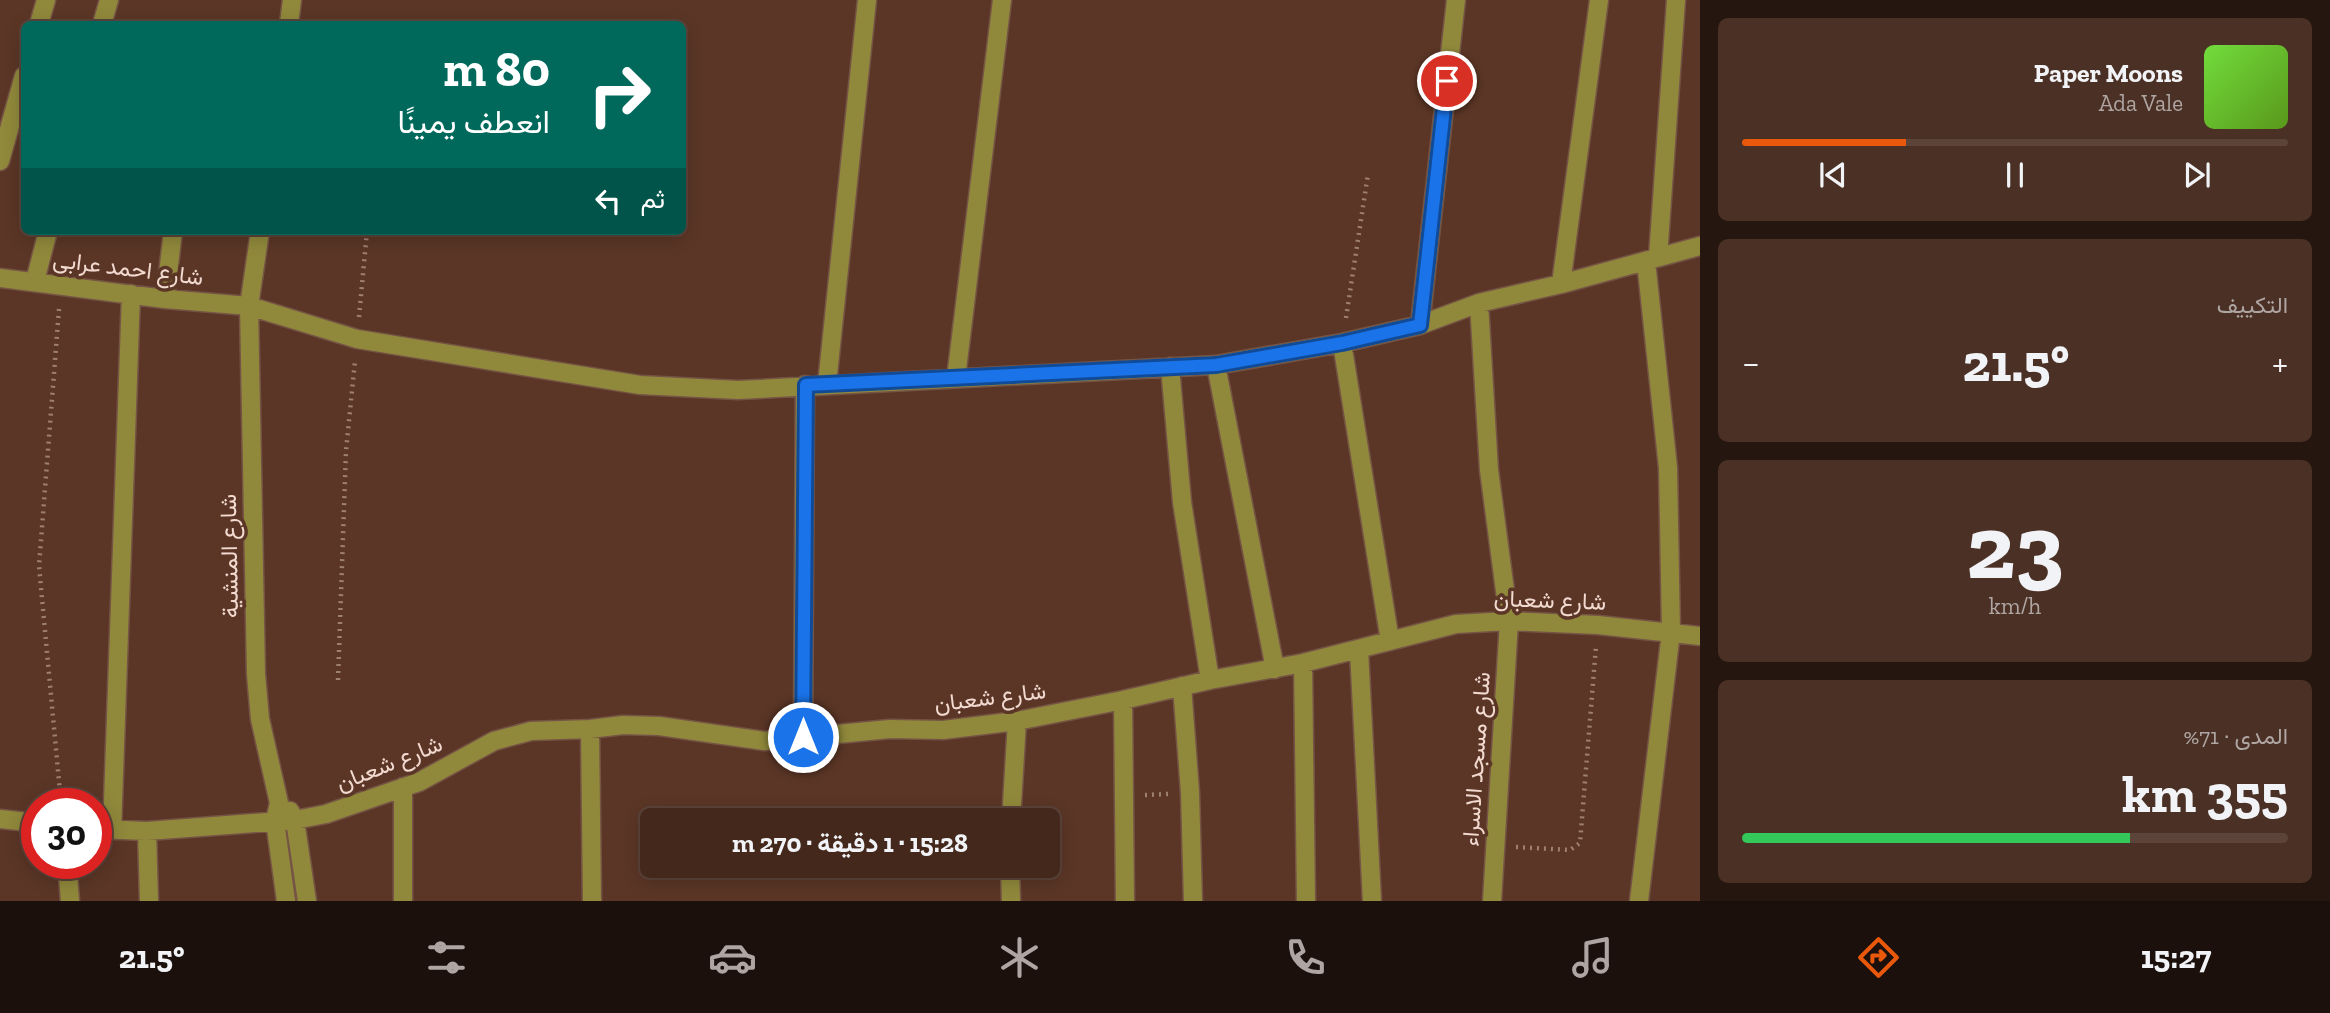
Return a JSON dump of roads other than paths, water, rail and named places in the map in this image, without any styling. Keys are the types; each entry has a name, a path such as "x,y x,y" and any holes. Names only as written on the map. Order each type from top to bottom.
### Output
{"street":[{"path":"40,21 46,0"},
{"path":"103,21 109,0"},
{"path":"289,21 292,0"},
{"path":"827,384 867,0"},
{"path":"956,378 1002,0"},
{"path":"1420,325 1456,0"},
{"path":"1561,284 1599,0"},
{"path":"1639,901 1671,632 1668,468 1652,259 1676,0"},
{"path":"0,161 21,87"},
{"path":"35,281 47,235"},
{"path":"164,299 172,235"},
{"name":"شارع المنشية","path":"259,235 249,306 257,696 264,741 279,803 275,821 286,901"},
{"name":"شارع احمد عرابى","path":"0,278 164,299 249,306 357,339 640,385 738,390 1216,365 1342,343 1420,325 1479,303 1700,246"},
{"path":"106,788 131,294"},
{"name":"شارع مسجد الاسراء","path":"1479,303 1489,470 1509,621 1492,901"},
{"path":"1342,343 1390,641"},
{"path":"1216,365 1275,669"},
{"path":"1170,367 1182,502 1210,680"},
{"path":"803,737 806,385"},
{"name":"شارع شعبان","path":"112,830 147,831 295,820 336,811 435,774 494,741 531,731 623,725 659,726 765,741 899,729 943,730 1017,721 1123,701 1210,680 1303,663 1456,624 1509,621 1598,625 1700,636"},
{"path":"1359,650 1372,901"},
{"path":"1303,663 1306,901"},
{"path":"1182,686 1190,792 1193,901"},
{"path":"1123,701 1125,901"},
{"path":"1012,808 1017,721"},
{"path":"590,729 592,901"},
{"path":"403,787 403,901"},
{"name":"شارع المنشية","path":"279,803 289,810 295,820"},
{"path":"0,819 21,821"},
{"path":"295,820 307,901"},
{"path":"147,831 149,901"},
{"path":"1010,878 1011,901"},
{"path":"68,879 70,901"}]}
